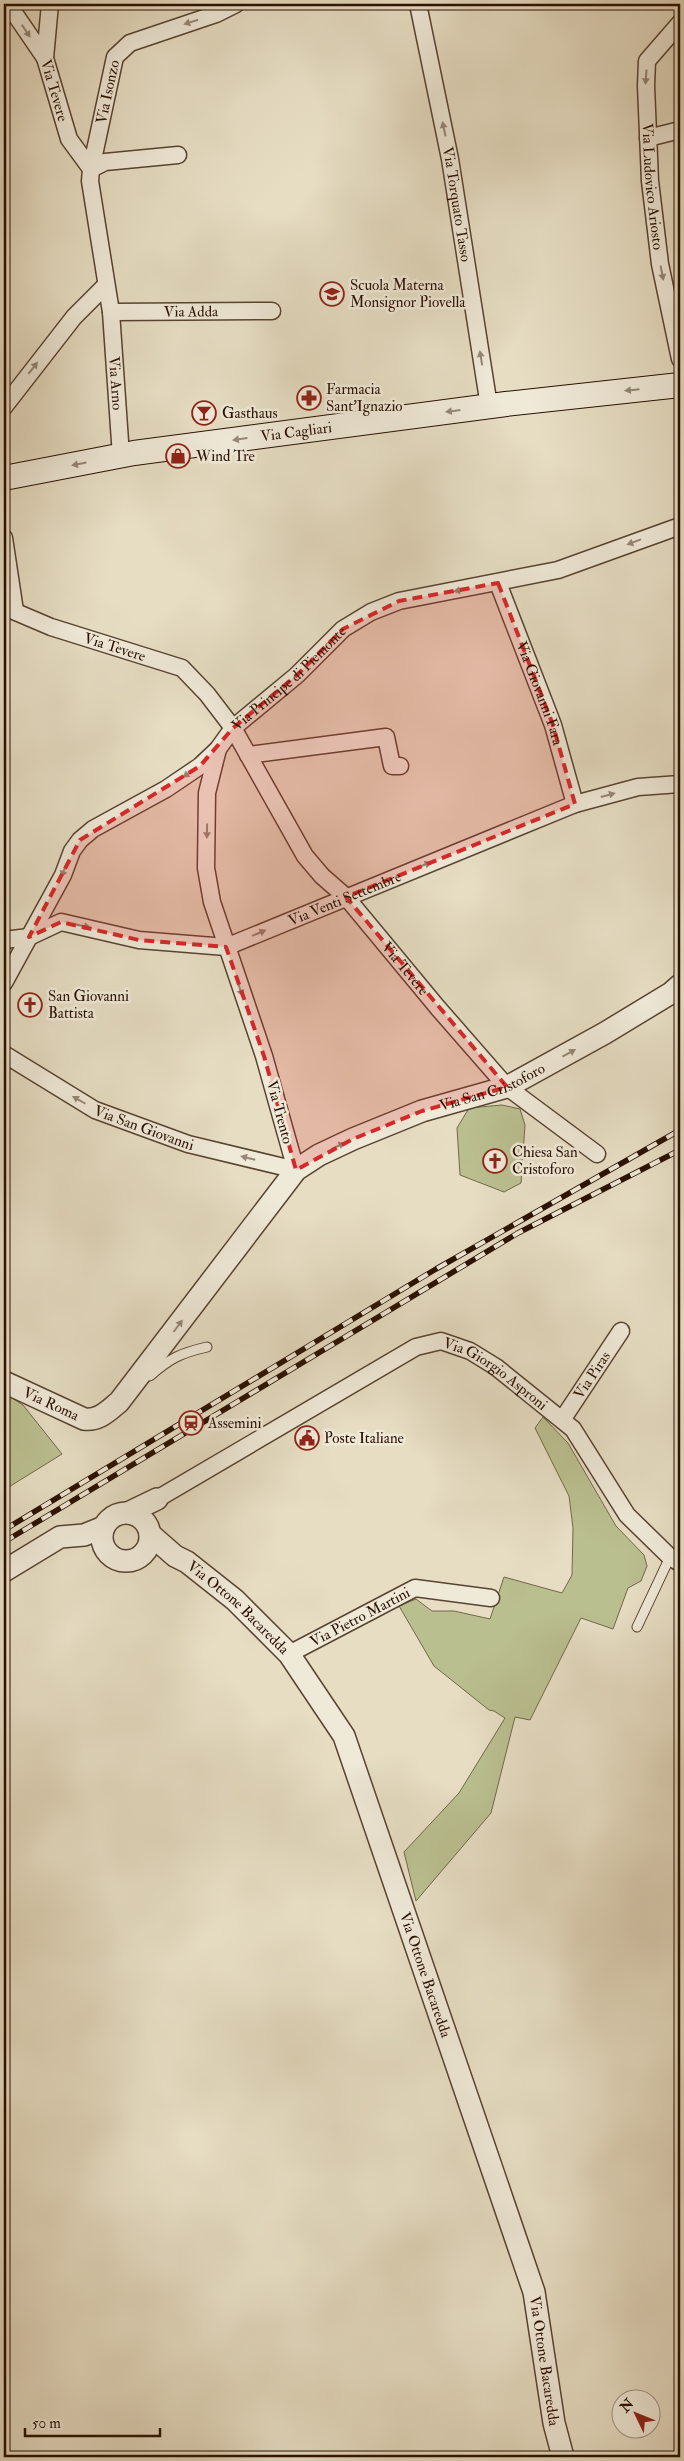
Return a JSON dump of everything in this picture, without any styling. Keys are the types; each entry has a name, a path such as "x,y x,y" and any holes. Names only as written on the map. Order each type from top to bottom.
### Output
{"main road":[{"name":"Via Cagliari","path":"4,478 120,456 489,406 680,385"}],"street":[{"path":"8,4 44,58"},
{"name":"Via Tevere","path":"50,4 44,58 69,139 91,169"},
{"name":"Via Isonzo","path":"91,169 114,57 130,43 216,14 236,4"},
{"name":"Via Torquato Tasso","path":"418,4 450,159 489,406"},
{"name":"Via Ludovico Ariosto","path":"680,23 648,60 646,86 650,181 660,264 680,359"},
{"path":"648,138 680,130"},
{"path":"111,312 99,227 90,181 91,169 105,162 178,155"},
{"path":"4,407 74,317 106,285"},
{"name":"Via Adda","path":"111,312 272,311"},
{"name":"Via Arno","path":"111,312 120,456"},
{"name":"Via Principe di Piemonte","path":"4,983 63,875 72,851 80,840 93,829 166,789 200,766 218,749 233,728 298,675 343,628 371,612 399,601 558,570 680,526"},
{"name":"Via Tevere","path":"4,538 9,609 51,627 182,668 207,694 233,728 305,856 322,876 346,897 438,1008 507,1087 597,1154"},
{"name":"Via Giovanni Fara","path":"498,583 553,725 575,804"},
{"path":"248,755 386,737 392,766 400,766"},
{"name":"Via Trento","path":"218,749 208,793 206,868 212,902 264,1056 296,1170"},
{"name":"Via Venti Settembre","path":"4,940 29,937 61,922 139,940 226,947 575,804 638,787 680,784"},
{"name":"Via San Cristoforo","path":"296,1170 319,1155 422,1112 507,1087 605,1034 680,987"},
{"name":"Via San Giovanni","path":"4,1054 95,1110 188,1144 296,1170"},
{"path":"119,1402 296,1170"},
{"name":"Via Piras","path":"562,1420 621,1331"},
{"name":"Via Giorgio Asproni","path":"130,1512 156,1499 416,1347 441,1341 470,1351 489,1363 573,1428 628,1515 675,1560"},
{"name":"Via Roma","path":"4,1382 84,1419 93,1420 119,1402"},
{"path":"84,1534 111,1556 126,1561 141,1556 150,1543 151,1513 156,1499"},
{"path":"106,1550 102,1535 104,1527 114,1515 130,1512 138,1515 150,1531"},
{"path":"4,1571 60,1537 84,1534 104,1527"},
{"name":"Via Ottone Bacaredda","path":"150,1531 174,1556 187,1562 235,1600 289,1654 344,1736 534,2292 554,2423 563,2457"},
{"name":"Via Ottone Bacaredda","path":"141,1556 174,1556"},
{"name":"Via Pietro Martini","path":"289,1654 415,1588 491,1598"}],"lane":[{"path":"119,1402 168,1360 180,1353 207,1347"},
{"path":"637,1627 675,1560"}],"highlighted area":[{"path":"498,583 553,725 575,804 346,897 507,1087 422,1111 353,1139 296,1170 264,1056 226,947 139,940 61,922 29,937 80,840 200,766 233,728 297,675 343,629 399,601"}],"green space":[{"path":"502,1105 520,1109 525,1125 521,1183 504,1192 460,1175 457,1128 469,1108"},
{"path":"4,1393 23,1405 62,1454 4,1490"},
{"path":"543,1417 568,1443 616,1526 644,1555 647,1566 641,1581 628,1588 613,1629 581,1618 530,1720 515,1717 491,1813 416,1901 404,1852 459,1793 505,1718 489,1710 434,1666 399,1606 416,1599 432,1611 454,1611 490,1619 504,1577 562,1593 572,1575 573,1528 569,1496 535,1428"}],"railway":[{"path":"4,1530 436,1269 680,1130"},
{"path":"4,1542 518,1233 680,1150"}],"place":[{"name":"Scuola Materna Monsignor Piovella","path":"332,294"},
{"name":"Farmacia Sant'Ignazio","path":"309,398"},
{"name":"Gasthaus","path":"204,413"},
{"name":"Wind Tre","path":"178,456"},
{"name":"San Giovanni Battista","path":"30,1005"},
{"name":"Chiesa San Cristoforo","path":"495,1161"},
{"name":"Assemini","path":"191,1423"},
{"name":"Poste Italiane","path":"307,1438"}]}
